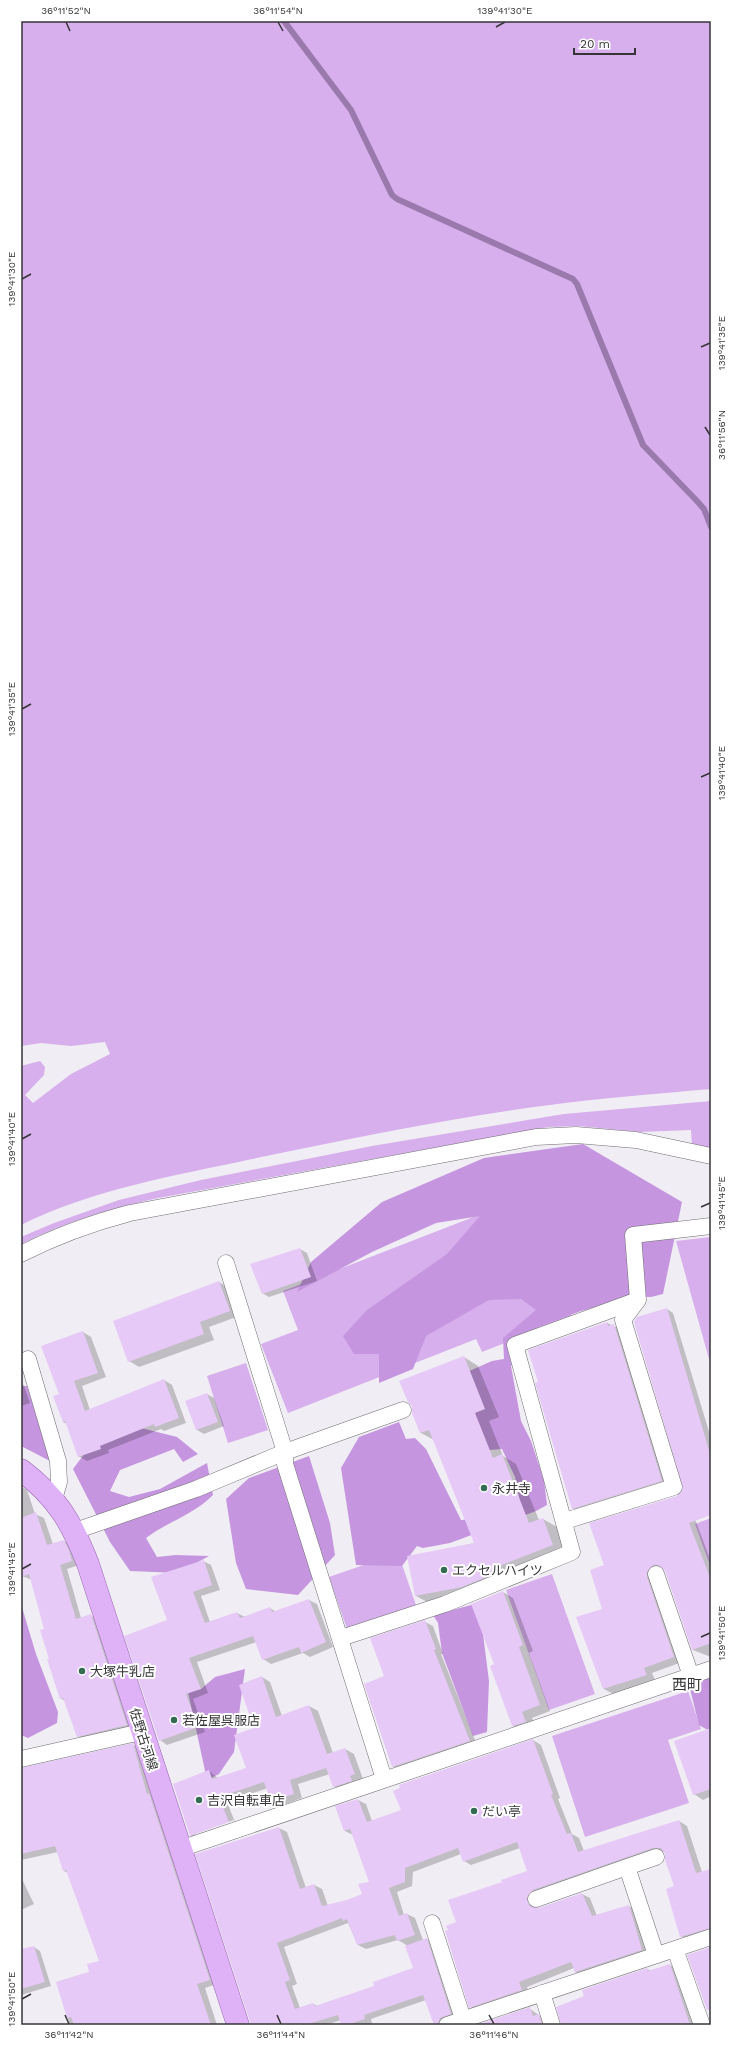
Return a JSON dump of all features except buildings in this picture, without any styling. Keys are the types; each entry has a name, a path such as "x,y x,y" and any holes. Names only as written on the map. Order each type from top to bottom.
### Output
{"main road":[{"name":"佐野古河線","path":"21,1470 35,1480 54,1499 75,1531 102,1603 141,1732 238,2025"}],"street":[{"path":"21,1254 58,1236 94,1223 130,1213 536,1137 576,1135 636,1140 711,1156"},
{"path":"565,1521 674,1487 623,1320 638,1300 633,1235 711,1226"},
{"path":"226,1263 285,1452 285,1464 341,1638 384,1779"},
{"path":"341,1638 445,1604 572,1552 565,1521 515,1345 638,1300"},
{"path":"28,1359 58,1460 59,1482 54,1499"},
{"path":"75,1531 196,1489 285,1452 403,1410"},
{"path":"656,1574 691,1676"},
{"path":"180,1849 711,1669"},
{"path":"21,1759 141,1732"},
{"path":"536,1899 656,1857"},
{"path":"627,1867 656,1955"},
{"path":"432,1923 463,2019"},
{"path":"447,2025 711,1937"},
{"path":"675,1949 702,2025"},
{"path":"542,1993 552,2025"}],"shaded area":[{"path":"21,21 711,21 711,1089 563,1103 433,1123 360,1137 193,1171 134,1185 76,1202 21,1225 21,1066 40,1061 45,1067 44,1075 25,1095 33,1103 71,1074 110,1054 105,1042 71,1046 41,1043 21,1046"},
{"path":"711,1101 711,1148 692,1145 691,1130 640,1132 578,1126 549,1127 158,1198 88,1217 54,1229 21,1244 21,1237 54,1223 119,1200 201,1180 372,1146 564,1114"},
{"path":"583,1144 682,1202 663,1294 651,1297 625,1296 615,1302 581,1311 538,1327 511,1366 521,1421 531,1441 544,1480 547,1505 536,1511 450,1543 423,1548 417,1546 402,1566 356,1565 341,1468 359,1437 399,1422 406,1439 415,1438 426,1449 461,1520 490,1518 520,1502 515,1477 502,1449 476,1451 467,1372 492,1361 504,1359 503,1338 536,1310 521,1299 489,1300 426,1336 413,1369 379,1383 379,1354 354,1354 343,1336 367,1310 447,1254 480,1216 436,1223 372,1252 297,1292 311,1262 382,1202 484,1158"},
{"path":"525,1197 572,1317 482,1352 476,1339 288,1413 261,1344 298,1330 283,1291"},
{"path":"711,1237 711,1366 676,1241"},
{"path":"246,1363 268,1430 228,1443 207,1376"},
{"path":"21,1386 27,1386 50,1461 21,1446"},
{"path":"133,1426 177,1437 198,1454 183,1462 174,1449 120,1470 110,1491 129,1497 160,1489 207,1463 213,1495 206,1502 189,1513 146,1538 157,1557 176,1555 209,1556 178,1573 130,1571 110,1542 73,1469 88,1449"},
{"path":"309,1456 330,1523 335,1555 298,1595 246,1589 236,1563 226,1499 249,1478"},
{"path":"711,1518 711,1568 695,1524"},
{"path":"398,1553 416,1605 347,1629 329,1577"},
{"path":"552,1574 595,1694 549,1710 506,1590"},
{"path":"479,1603 489,1681 487,1732 473,1736 442,1653 438,1623 433,1615"},
{"path":"21,1604 36,1654 58,1712 57,1723 28,1738 21,1735"},
{"path":"245,1669 234,1752 219,1774 207,1780 188,1692 201,1689 215,1677"},
{"path":"711,1677 711,1732 699,1725 689,1685"},
{"path":"688,1691 701,1729 668,1740 689,1803 585,1837 552,1736"}],"waterway":[{"path":"284,21 351,110 392,195 397,199 573,279 577,284 643,445 704,509 711,527"}],"place":[{"name":"永井寺","path":"484,1488"},
{"name":"エクセルハイツ","path":"444,1570"},
{"name":"大塚牛乳店","path":"82,1671"},
{"name":"若佐屋呉服店","path":"174,1720"},
{"name":"吉沢自転車店","path":"199,1800"},
{"name":"だい亭","path":"474,1811"}],"district":[{"name":"西町","path":"687,1685"}]}
